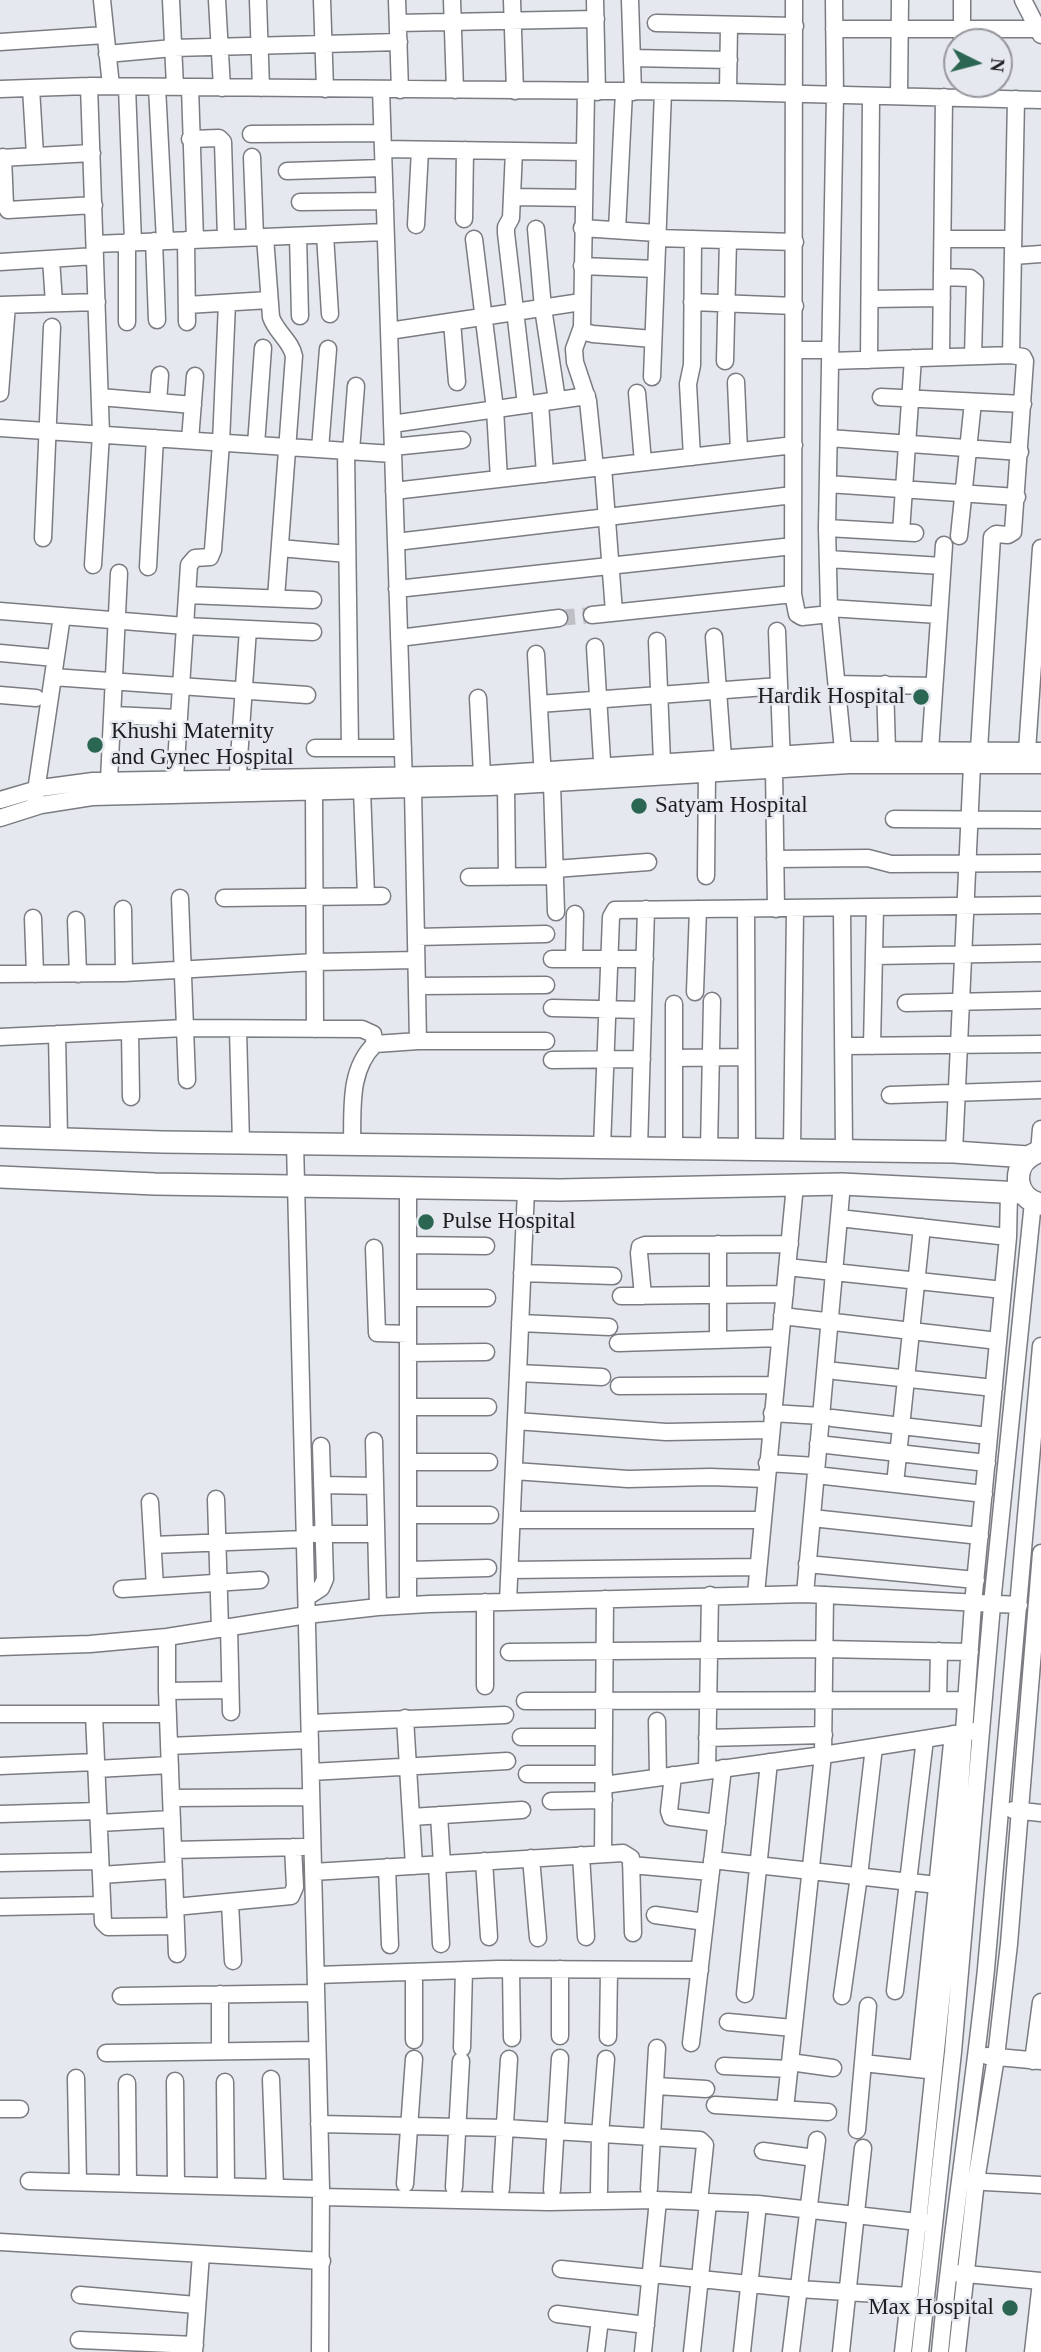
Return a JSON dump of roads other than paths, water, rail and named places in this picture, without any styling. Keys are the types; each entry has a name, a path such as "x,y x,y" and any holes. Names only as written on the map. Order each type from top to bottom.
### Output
{"main road":[{"path":"0,1137 241,1143 1036,1153"},
{"path":"1026,1198 1018,1185 1019,1168 1036,1153"},
{"path":"0,1177 155,1184 526,1190 842,1184 1026,1198"}],"street":[{"path":"102,0 107,54 119,87 130,242 127,322"},
{"path":"171,0 173,48 190,139 187,322"},
{"path":"217,0 222,88"},
{"path":"258,0 261,88"},
{"path":"322,0 325,89"},
{"path":"397,0 400,90"},
{"path":"452,0 455,90"},
{"path":"512,0 514,91"},
{"path":"595,0 592,92 584,152 582,327 574,349 579,381 587,396 607,517 614,612"},
{"path":"617,230 632,58 631,0"},
{"path":"794,0 796,94 793,594 797,614 802,617 830,611 939,615"},
{"path":"834,0 835,95 827,528 830,611 844,758"},
{"path":"899,96 900,0"},
{"path":"962,0 962,28"},
{"path":"1013,33 1040,32 1023,0"},
{"path":"398,23 596,19"},
{"path":"656,23 795,26"},
{"path":"728,92 729,25"},
{"path":"834,29 900,29 943,34"},
{"path":"0,42 105,35"},
{"path":"107,54 173,48 398,42"},
{"path":"632,58 729,60"},
{"path":"0,89 89,86 728,92 871,96 943,94"},
{"path":"89,86 101,434 93,565"},
{"path":"157,87 160,241 157,320"},
{"path":"31,88 35,155"},
{"path":"381,89 403,748 416,937 418,1041"},
{"path":"652,377 663,92"},
{"path":"869,360 871,96"},
{"path":"941,357 943,239 955,98"},
{"path":"1006,98 1041,100"},
{"path":"1011,355 1016,99"},
{"path":"251,134 383,141 419,150 584,152"},
{"path":"190,139 222,139 226,238"},
{"path":"416,225 419,150"},
{"path":"464,219 465,150"},
{"path":"514,151 511,218 506,227 513,313 545,474"},
{"path":"92,153 1,158 5,205 8,210 93,205"},
{"path":"252,157 260,237 274,326 291,346 294,356 276,598"},
{"path":"287,172 383,168"},
{"path":"512,197 583,198"},
{"path":"300,202 385,201"},
{"path":"582,228 693,239 795,242"},
{"path":"536,229 543,308 557,401"},
{"path":"0,262 51,259 130,242 386,232"},
{"path":"325,234 330,314"},
{"path":"298,236 300,316"},
{"path":"474,239 495,410 499,479"},
{"path":"692,457 688,383 692,365 693,239"},
{"path":"943,239 1013,239"},
{"path":"725,361 728,240"},
{"path":"1013,256 1041,254"},
{"path":"51,259 54,303"},
{"path":"582,266 656,269"},
{"path":"942,277 970,278 975,282 973,356"},
{"path":"870,299 942,298"},
{"path":"187,305 269,300"},
{"path":"0,393 3,305 97,302"},
{"path":"389,331 581,302"},
{"path":"692,302 795,306"},
{"path":"174,778 191,560 212,555 228,303"},
{"path":"452,322 457,382"},
{"path":"43,538 52,327"},
{"path":"582,327 593,334 653,339"},
{"path":"256,445 263,348"},
{"path":"320,449 328,349"},
{"path":"794,350 869,360 1011,355 1023,357 1025,361 1013,532 992,537 970,820 954,1152"},
{"path":"827,528 908,533 904,490 913,358"},
{"path":"158,402 160,375"},
{"path":"190,440 195,376"},
{"path":"736,382 739,451"},
{"path":"350,748 347,554 349,451 356,386"},
{"path":"637,393 643,463"},
{"path":"392,424 587,396"},
{"path":"100,397 193,405"},
{"path":"881,397 1023,404"},
{"path":"959,536 973,402"},
{"path":"0,428 349,451 393,451 462,440"},
{"path":"148,567 155,438"},
{"path":"829,438 1020,452"},
{"path":"394,491 794,445"},
{"path":"828,484 1017,496"},
{"path":"396,542 793,495"},
{"path":"930,750 944,545"},
{"path":"397,589 793,546"},
{"path":"280,548 347,554"},
{"path":"844,758 975,758 1034,751 1041,548"},
{"path":"828,559 942,566"},
{"path":"109,780 119,573"},
{"path":"592,615 793,594"},
{"path":"187,595 313,600"},
{"path":"0,611 185,626 313,632"},
{"path":"34,807 62,616"},
{"path":"399,638 559,618"},
{"path":"237,784 248,629"},
{"path":"776,909 779,764 777,631"},
{"path":"714,637 723,758"},
{"path":"657,641 662,762"},
{"path":"595,647 602,773"},
{"path":"0,653 55,658"},
{"path":"536,653 556,912"},
{"path":"53,677 307,695"},
{"path":"837,684 934,687"},
{"path":"885,684 887,750"},
{"path":"538,704 779,686"},
{"path":"0,695 36,698"},
{"path":"478,698 482,774"},
{"path":"113,715 178,718"},
{"path":"315,748 403,748"},
{"path":"602,773 707,773 844,758 887,750 930,750 1041,765"},
{"path":"0,818 34,807 92,797 237,784 506,786 662,762 723,758 779,764"},
{"path":"706,876 707,773"},
{"path":"0,800 36,790 109,780 174,778 314,791 362,790 482,774 546,779"},
{"path":"506,786 507,877"},
{"path":"224,898 374,896 362,790"},
{"path":"314,791 315,1029"},
{"path":"894,819 1041,820"},
{"path":"775,859 868,858 891,864 1041,863"},
{"path":"469,877 555,873 648,862"},
{"path":"180,898 187,1080"},
{"path":"602,1147 612,912 618,909 1041,905"},
{"path":"872,1046 875,907"},
{"path":"792,1150 795,908"},
{"path":"842,908 844,1151"},
{"path":"123,909 124,973"},
{"path":"639,1148 646,909"},
{"path":"695,992 698,909"},
{"path":"746,909 747,1149"},
{"path":"574,959 575,914"},
{"path":"33,918 35,974"},
{"path":"76,920 78,974"},
{"path":"416,937 547,934"},
{"path":"874,956 1041,953"},
{"path":"552,959 645,959"},
{"path":"0,974 124,973 315,962 416,960"},
{"path":"417,986 546,985"},
{"path":"906,1003 1041,1000"},
{"path":"709,1149 712,1001"},
{"path":"674,1004 674,1148"},
{"path":"552,1009 643,1010"},
{"path":"0,1037 185,1028 367,1030 373,1034 375,1044 359,1067 354,1087 352,1144"},
{"path":"238,1029 241,1143"},
{"path":"130,1031 131,1097"},
{"path":"57,1034 59,1137"},
{"path":"375,1044 418,1041 546,1041"},
{"path":"843,1046 1041,1044"},
{"path":"674,1058 746,1057"},
{"path":"552,1060 642,1059"},
{"path":"890,1095 1041,1090"},
{"path":"1036,1153 1041,1129"},
{"path":"295,1143 321,2193 320,2352"},
{"path":"804,1594 818,1444 826,1417 830,1323 842,1184"},
{"path":"756,1594 795,1185"},
{"path":"408,1188 408,1605"},
{"path":"509,1602 526,1190"},
{"path":"903,2352 952,1886 966,1732 973,1604 1008,1237 1026,1198"},
{"path":"920,2352 935,2224 934,2071 953,2052 952,1886 966,1732 986,1669 1026,1198"},
{"path":"839,1218 1008,1237"},
{"path":"895,1484 922,1227"},
{"path":"718,1244 718,1340"},
{"path":"643,1296 640,1247 645,1245 790,1244"},
{"path":"408,1245 486,1246"},
{"path":"374,1248 377,1333 408,1335"},
{"path":"787,1267 1003,1290"},
{"path":"522,1273 613,1276"},
{"path":"621,1297 785,1294"},
{"path":"408,1298 486,1298"},
{"path":"782,1316 998,1341"},
{"path":"520,1323 609,1327"},
{"path":"618,1343 780,1338"},
{"path":"957,2352 971,2228 968,2181 977,2055 1019,1605 1036,1458 1041,1346"},
{"path":"408,1353 486,1352"},
{"path":"835,1371 994,1388"},
{"path":"518,1373 603,1377"},
{"path":"619,1386 775,1385"},
{"path":"408,1407 488,1407"},
{"path":"772,1413 989,1436"},
{"path":"516,1422 655,1432 771,1430"},
{"path":"374,1441 378,1607"},
{"path":"818,1444 987,1463"},
{"path":"307,1597 321,1588 325,1579 321,1447"},
{"path":"408,1462 489,1462"},
{"path":"514,1471 628,1479 816,1470 895,1484 984,1494"},
{"path":"322,1485 375,1486"},
{"path":"216,1499 218,1583 230,1712"},
{"path":"150,1502 155,1587"},
{"path":"408,1515 490,1516"},
{"path":"812,1518 980,1536"},
{"path":"512,1520 762,1520"},
{"path":"153,1545 217,1543 324,1534 376,1534"},
{"path":"940,2352 954,2226 968,2181 996,2057 1037,1670 1041,1553"},
{"path":"807,1563 976,1580"},
{"path":"510,1570 758,1567"},
{"path":"408,1570 488,1568"},
{"path":"122,1589 260,1580"},
{"path":"0,1647 90,1644 167,1637 307,1615 408,1605 804,1594 1019,1605"},
{"path":"691,2043 717,1823 715,1769 707,1738 710,1595"},
{"path":"785,2109 824,1755 825,1595"},
{"path":"603,1854 605,1599"},
{"path":"485,1602 485,1686"},
{"path":"167,1637 177,1954"},
{"path":"509,1651 824,1649 970,1652"},
{"path":"938,1700 939,1651"},
{"path":"986,1669 1037,1670"},
{"path":"167,1691 230,1690"},
{"path":"525,1701 966,1700"},
{"path":"0,1714 168,1714"},
{"path":"94,1714 103,1922 108,1927 176,1926"},
{"path":"310,1723 505,1715"},
{"path":"405,1718 414,1866"},
{"path":"657,1721 671,1816 717,1823"},
{"path":"551,1801 604,1786 966,1732"},
{"path":"707,1738 824,1735"},
{"path":"521,1737 604,1737"},
{"path":"895,1991 925,1739"},
{"path":"169,1746 310,1740"},
{"path":"842,1996 874,1747"},
{"path":"311,1772 507,1761"},
{"path":"745,1994 769,1762"},
{"path":"0,1766 170,1765"},
{"path":"527,1774 604,1786"},
{"path":"171,1798 311,1797"},
{"path":"1000,1808 1041,1813"},
{"path":"411,1817 522,1810"},
{"path":"0,1814 172,1819"},
{"path":"439,1815 441,1944"},
{"path":"175,1907 291,1896 295,1886 293,1847"},
{"path":"173,1850 313,1847"},
{"path":"313,1872 627,1854 631,1858 633,1933"},
{"path":"581,1855 586,1937"},
{"path":"531,1858 538,1938"},
{"path":"484,1861 489,1937"},
{"path":"0,1864 174,1870"},
{"path":"631,1865 759,1866 952,1886"},
{"path":"387,1867 390,1945"},
{"path":"230,1903 233,1961"},
{"path":"0,1907 102,1905"},
{"path":"656,1915 705,1922"},
{"path":"316,1975 511,1969 700,1970"},
{"path":"511,1969 512,2038"},
{"path":"560,1969 560,2036"},
{"path":"608,2038 609,1969"},
{"path":"454,2187 464,1970"},
{"path":"414,1972 414,2040"},
{"path":"121,1996 315,1993"},
{"path":"220,1994 220,2051"},
{"path":"977,2055 1037,2061 1041,2002"},
{"path":"857,2130 868,2007"},
{"path":"728,2022 793,2028"},
{"path":"643,2352 651,2276 657,2048"},
{"path":"106,2053 316,2050"},
{"path":"552,2190 560,2058"},
{"path":"405,2185 414,2059"},
{"path":"501,2189 509,2059"},
{"path":"599,2191 606,2059"},
{"path":"863,2063 934,2071"},
{"path":"724,2066 833,2068"},
{"path":"76,2078 78,2182"},
{"path":"271,2079 275,2187"},
{"path":"175,2081 176,2185"},
{"path":"225,2082 226,2186"},
{"path":"127,2083 128,2183"},
{"path":"656,2086 706,2089"},
{"path":"715,2105 828,2112"},
{"path":"0,2109 20,2109"},
{"path":"319,2124 506,2128 653,2136 705,2142 704,2203 692,2352"},
{"path":"791,2352 817,2140"},
{"path":"841,2352 863,2148"},
{"path":"763,2151 814,2158"},
{"path":"29,2181 275,2187 321,2193 549,2202 653,2195 704,2203 758,2204 971,2228"},
{"path":"968,2181 1041,2185"},
{"path":"742,2352 758,2204"},
{"path":"0,2242 322,2261"},
{"path":"79,2340 194,2349 201,2254"},
{"path":"562,2269 909,2296"},
{"path":"947,2273 1041,2281 1038,2327 1033,2352"},
{"path":"80,2295 196,2305"},
{"path":"557,2314 646,2325"},
{"path":"596,2352 600,2320"}],"tunnel":[{"path":"559,618 592,615"}],"place":[{"name":"Hardik Hospital","path":"921,697"},
{"name":"Khushi Maternity and Gynec Hospital","path":"95,745"},
{"name":"Satyam Hospital","path":"639,806"},
{"name":"Pulse Hospital","path":"426,1222"},
{"name":"Max Hospital","path":"1010,2308"}]}
